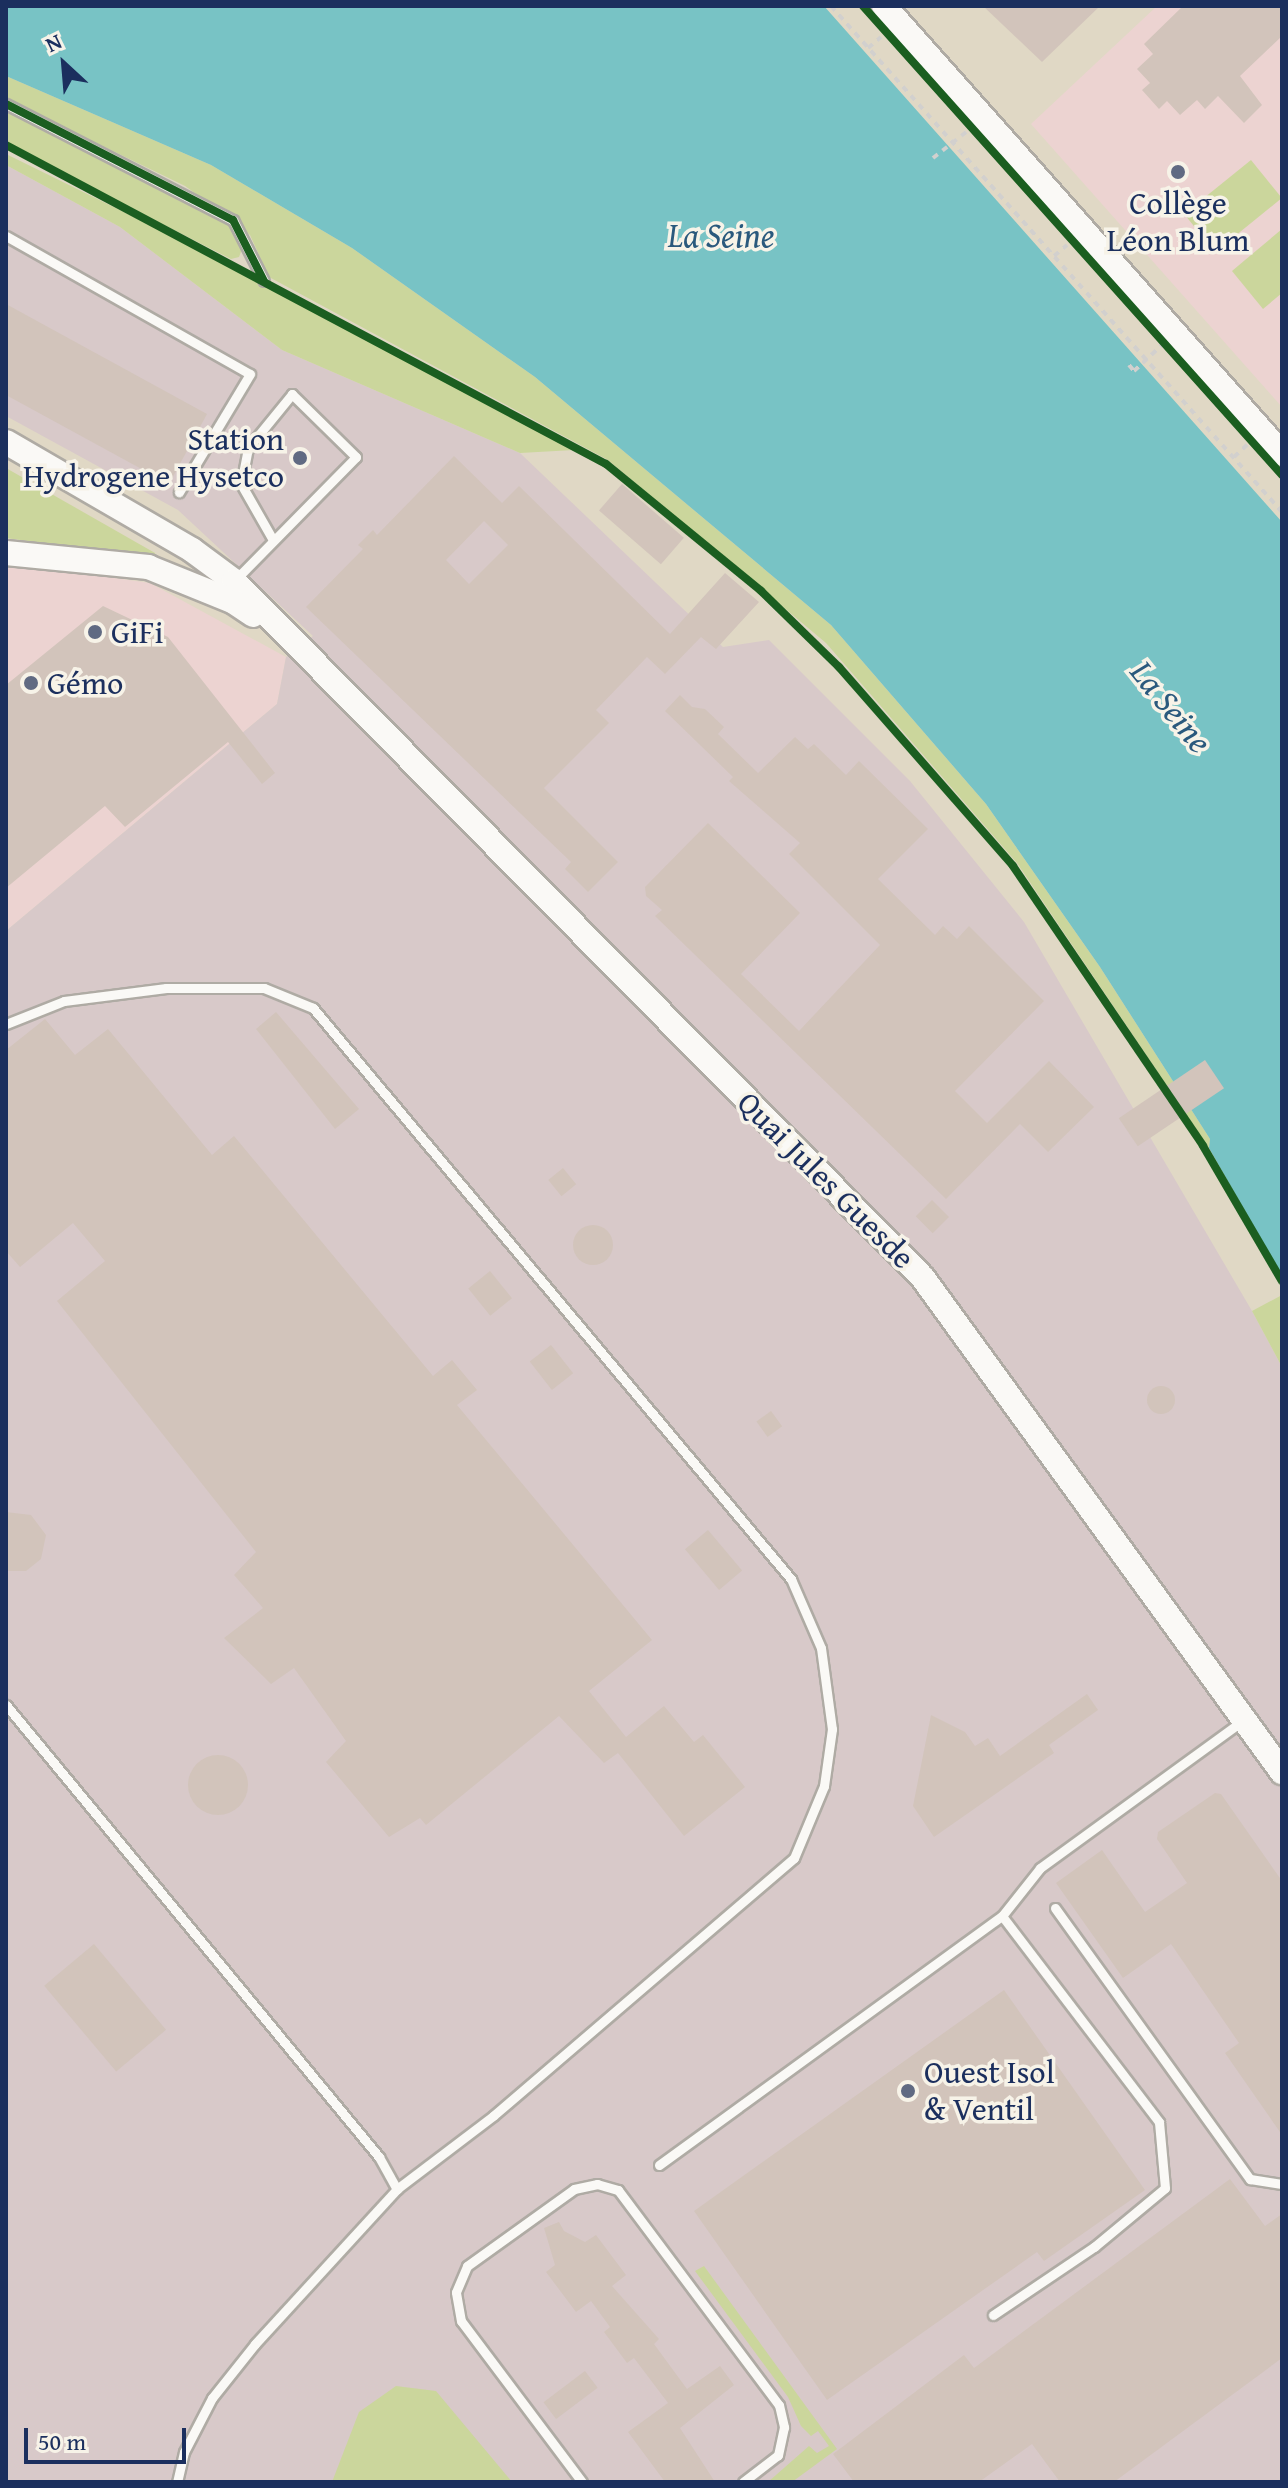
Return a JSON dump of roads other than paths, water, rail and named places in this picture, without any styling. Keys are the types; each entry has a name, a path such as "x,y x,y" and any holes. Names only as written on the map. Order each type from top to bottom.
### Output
{"main road":[{"path":"884,6 1282,454"},
{"path":"903,6 1282,435"},
{"name":"Quai Jules Guesde","path":"6,442 192,550 234,581 923,1278 1282,1772"},
{"name":"Quai Jules Guesde","path":"6,553 148,567 234,602 301,648"}],"lane":[{"path":"6,104 233,220 264,281"},
{"path":"6,236 250,374 179,492"},
{"path":"234,581 356,457 292,394 248,448 241,484 273,540"},
{"path":"6,1024 64,1001 166,988 264,988 313,1008 791,1579 821,1648 832,1729 824,1786 794,1858 493,2116 397,2189 255,2344 212,2398 184,2452 177,2482"},
{"path":"6,1705 369,2145 397,2189"},
{"path":"659,2165 1002,1916 1040,1868 1244,1720"},
{"path":"1055,1908 1250,2179 1282,2184"},
{"path":"993,2315 1094,2247 1165,2188 1159,2122 1002,1916"},
{"path":"582,2482 461,2321 456,2292 467,2266 574,2189 597,2184 618,2190 779,2405 784,2427 778,2455 743,2482"}],"water":[{"name":"La Seine","path":"6,6 824,6 1282,522 1282,1276 1209,1148 1210,1139 1100,967 986,804 831,625 535,377 352,248 211,165 6,76"}],"place":[{"name":"Collège Léon Blum","path":"1178,172"},
{"name":"Station Hydrogene Hysetco","path":"300,458"},
{"name":"GiFi","path":"95,632"},
{"name":"Gémo","path":"31,683"},
{"name":"Ouest Isol & Ventil","path":"908,2091"}]}
